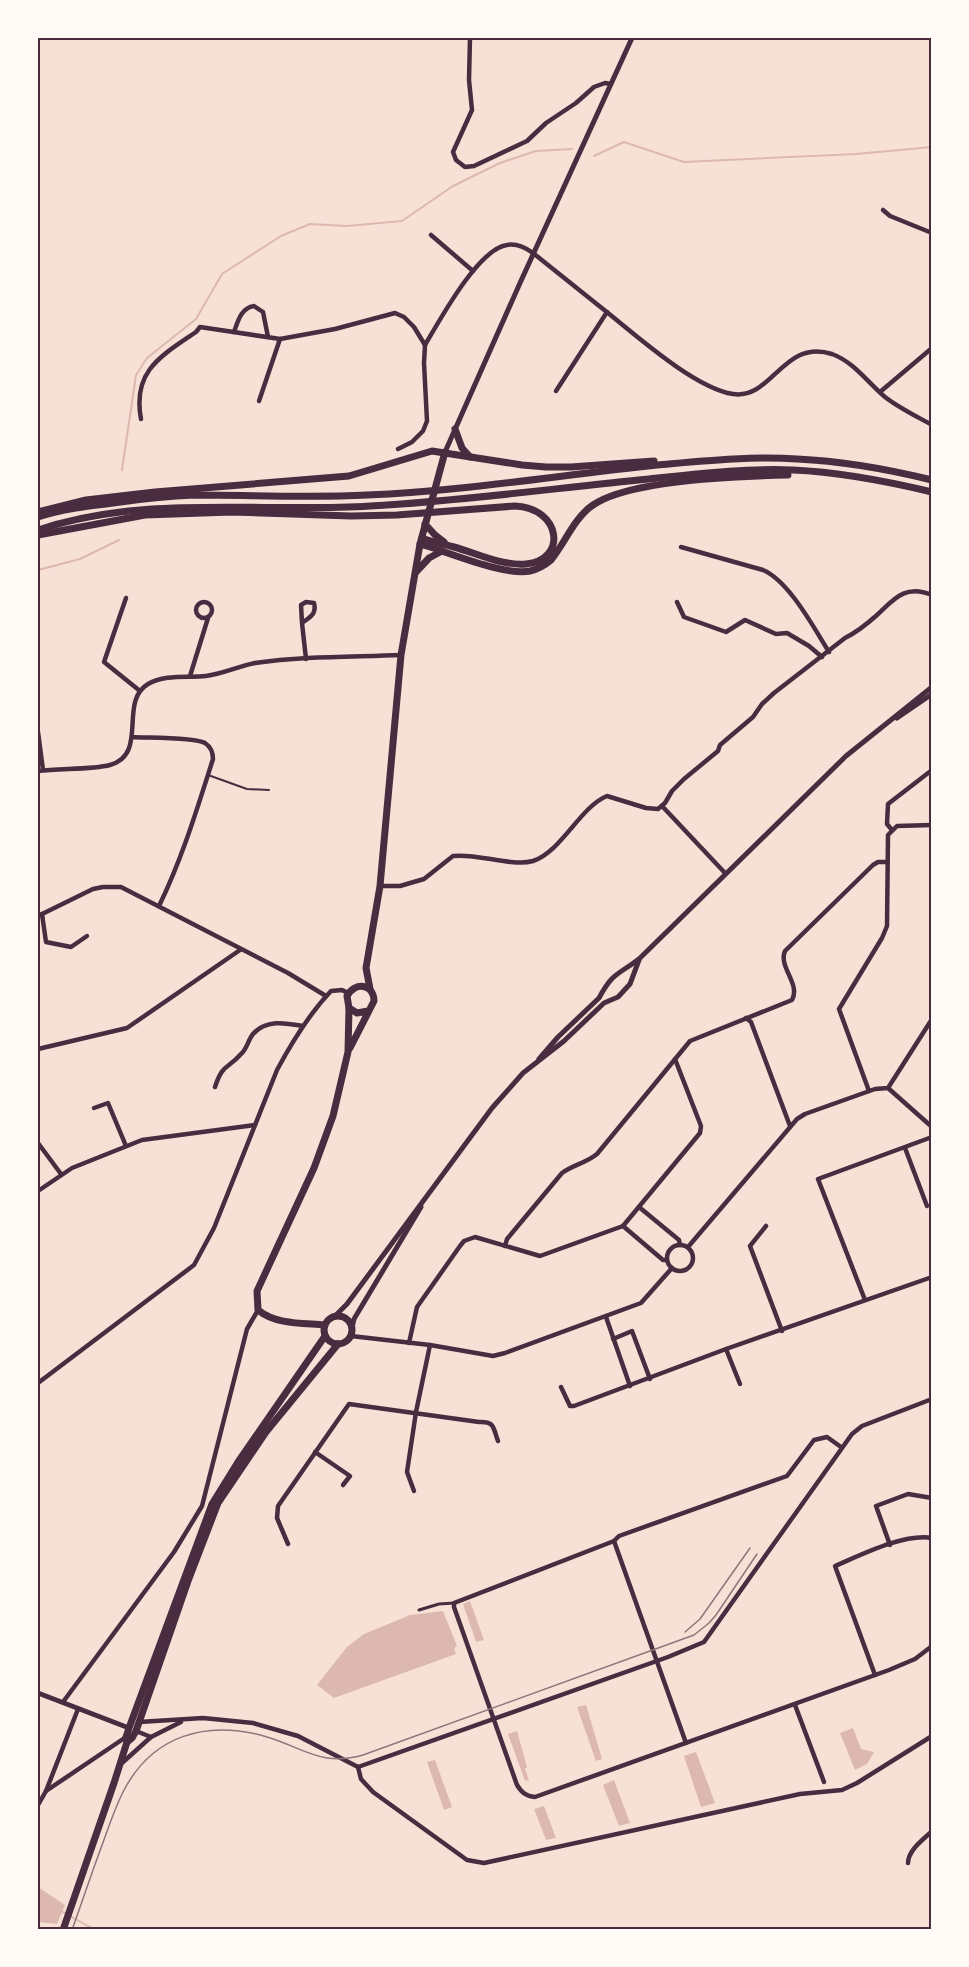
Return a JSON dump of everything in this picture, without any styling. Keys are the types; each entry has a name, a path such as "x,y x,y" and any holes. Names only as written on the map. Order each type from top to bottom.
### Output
{"main road":[{"path":"455,429 462,448 470,457"},
{"path":"38,512 86,500 154,492 349,476 432,451 444,455 546,467 765,458 819,460 872,467 932,480"},
{"path":"348,1052 374,1001 366,968 380,886 401,655 421,541 444,455"},
{"path":"38,517 86,506 144,499 193,495 367,496 707,460"},
{"path":"38,530 93,516 136,510 410,504 735,471 794,470 826,473 870,478 932,492"},
{"path":"421,541 442,550 508,570 530,571 551,560 579,519 594,504 619,494 665,484 736,477 795,475 899,484"},
{"path":"38,535 145,515 232,512 397,515 515,506 526,506 540,512 548,519 554,532 553,544 545,555 539,560 526,564 498,561 451,546 421,541"},
{"path":"426,522 439,538 451,546"},
{"path":"416,572 429,558 442,550"},
{"path":"325,1325 326,1336 330,1342 338,1344 345,1342 351,1336 352,1328 347,1320 338,1316 325,1325 273,1319 258,1310 257,1291 325,1140 337,1105 348,1052 348,993 366,968"},
{"path":"355,986 370,989"},
{"path":"349,1008 357,1013 368,1011"},
{"path":"63,1929 119,1766 126,1739 132,1738 132,1729 212,1504 237,1462 326,1336"},
{"path":"132,1729 139,1722 190,1574 218,1503 266,1432 338,1344"}],"street":[{"path":"470,38 468,81 472,111 453,152 456,160 465,167 474,166 527,141 546,123 576,103 594,87 605,83 611,84"},
{"path":"444,455 533,253 632,38"},
{"path":"883,210 890,216 932,234"},
{"path":"431,235 473,271"},
{"path":"398,449 412,442 423,431 427,421 425,345 446,309 473,271 496,249 507,245 518,245 533,253 662,356 722,392 745,394 757,388 792,358 810,351 825,352 842,359 880,392 932,425"},
{"path":"234,332 244,310 254,306 263,312 268,337"},
{"path":"556,391 607,312"},
{"path":"141,419 139,400 142,380 153,363 200,327 280,339 334,329 395,313 404,317 414,327 425,345"},
{"path":"259,400 280,339"},
{"path":"880,392 932,348"},
{"path":"681,547 763,570 775,576 803,611 829,652"},
{"path":"380,886 400,886 424,879 453,856 532,861 548,853 594,805 607,796 652,810 662,806 675,787 718,751 720,745 753,717 774,693 856,633 897,596 920,591 932,595"},
{"path":"126,598 104,662 140,691"},
{"path":"302,623 314,614 314,603 306,602 301,605 302,623 306,659"},
{"path":"676,602 684,616 726,632 745,620 776,634 787,633 822,657"},
{"path":"190,676 208,618"},
{"path":"38,732 40,771 111,765 123,759 130,749 135,701 140,691 145,685 159,679 206,676 254,664 306,659 401,655"},
{"path":"334,1317 347,1304 411,1215 425,1200 477,1126 511,1086 602,993 612,977 639,959 846,756 932,687"},
{"path":"885,725 932,694"},
{"path":"132,738 193,740 205,743 213,753 208,775 172,880 159,906"},
{"path":"892,830 887,824 888,804 932,770"},
{"path":"662,806 725,873"},
{"path":"869,1091 839,1009 885,932 888,915 888,838 892,830 901,825 932,825"},
{"path":"505,1246 507,1239 562,1173 597,1154 695,1038 792,1000 795,992 783,959 785,951 873,865 887,862"},
{"path":"87,936 71,947 46,942 40,915 93,889 111,886 128,889 240,950 288,973 326,996"},
{"path":"38,1048 127,1028 240,950"},
{"path":"539,1059 564,1041 609,1000 618,997 630,984 639,959"},
{"path":"624,970 632,977"},
{"path":"38,1383 194,1265 212,1233 277,1070 303,1026 326,996 335,990 348,993"},
{"path":"602,993 609,1000"},
{"path":"746,1018 751,1023 790,1126"},
{"path":"688,1247 790,1126 805,1114 869,1091 888,1088 932,1019"},
{"path":"215,1087 220,1073 241,1055 253,1034 261,1028 270,1024 284,1023 303,1026"},
{"path":"409,1343 417,1307 464,1241 475,1237 540,1257 622,1226 700,1133 700,1126 675,1059"},
{"path":"888,1088 932,1127"},
{"path":"94,1108 108,1103 126,1146"},
{"path":"38,1191 61,1174 90,1160 152,1137 255,1125"},
{"path":"865,1300 818,1179 932,1137"},
{"path":"38,1143 61,1174"},
{"path":"906,1148 927,1206"},
{"path":"352,1328 354,1319 425,1200"},
{"path":"639,1207 679,1240 680,1245"},
{"path":"622,1226 663,1260 667,1260 672,1268 684,1271 691,1266 694,1258 688,1247 680,1245 671,1249 667,1260"},
{"path":"766,1226 750,1246 782,1331"},
{"path":"351,1336 430,1345 493,1356 640,1303 672,1268"},
{"path":"561,1387 567,1403 574,1406 726,1349 932,1277"},
{"path":"63,1702 167,1562 202,1506 247,1329 258,1310"},
{"path":"606,1317 630,1386"},
{"path":"614,1339 632,1332 650,1379"},
{"path":"414,1491 407,1472 430,1345"},
{"path":"726,1349 740,1384"},
{"path":"139,1722 211,1719 253,1723 298,1736 358,1767 696,1647 709,1636 852,1434 862,1426 932,1399"},
{"path":"288,1544 277,1518 278,1506 350,1404 490,1422 498,1441"},
{"path":"419,1610 454,1603 614,1541 620,1536 788,1476 814,1440 827,1437 841,1447"},
{"path":"315,1452 350,1476 344,1485"},
{"path":"890,1545 876,1506 908,1494 932,1498"},
{"path":"875,1675 835,1566 919,1536 932,1538"},
{"path":"614,1541 686,1743"},
{"path":"454,1603 517,1785 521,1792 535,1797 875,1675 915,1659 932,1646"},
{"path":"38,1693 151,1737"},
{"path":"795,1705 824,1782"},
{"path":"38,1805 46,1791 78,1708"},
{"path":"119,1766 151,1737 186,1720"},
{"path":"358,1767 361,1779 373,1792 467,1860 484,1863 800,1794 842,1790 932,1736"},
{"path":"46,1791 126,1739"},
{"path":"908,1863 911,1853 932,1831"}],"lane":[{"path":"208,775 247,789 269,790"}],"shaded area":[{"path":"470,1601 484,1640 476,1642 463,1604"},
{"path":"443,1611 457,1646 454,1648 456,1654 334,1698 317,1685 347,1647 364,1634 410,1615"},
{"path":"586,1705 602,1759 596,1761 577,1707"},
{"path":"853,1728 861,1749 874,1752 867,1764 855,1770 840,1733"},
{"path":"517,1731 527,1767 525,1769 529,1780 525,1781 508,1734"},
{"path":"696,1752 715,1803 701,1807 684,1756"},
{"path":"435,1760 452,1807 444,1810 427,1762"},
{"path":"614,1780 630,1823 619,1826 603,1785"},
{"path":"544,1806 556,1838 546,1840 534,1809"},
{"path":"38,1887 65,1905 57,1924 38,1922"}],"waterway":[{"path":"594,156 624,142 684,162 856,154 932,147"},
{"path":"122,470 136,375 147,358 196,319 222,274 281,236 310,224 347,226 402,221 453,186 500,163 536,151 572,149"},
{"path":"38,570 80,559 119,540"},
{"path":"61,1911 95,1930"},
{"path":"850,1930 856,1928 860,1930"}],"tram line":[{"path":"685,1632 700,1619 750,1548"},
{"path":"72,1930 123,1792 149,1757 165,1745 183,1736 203,1731 223,1730 267,1737 324,1757 336,1759 363,1755 694,1635 716,1615 757,1554"}]}
